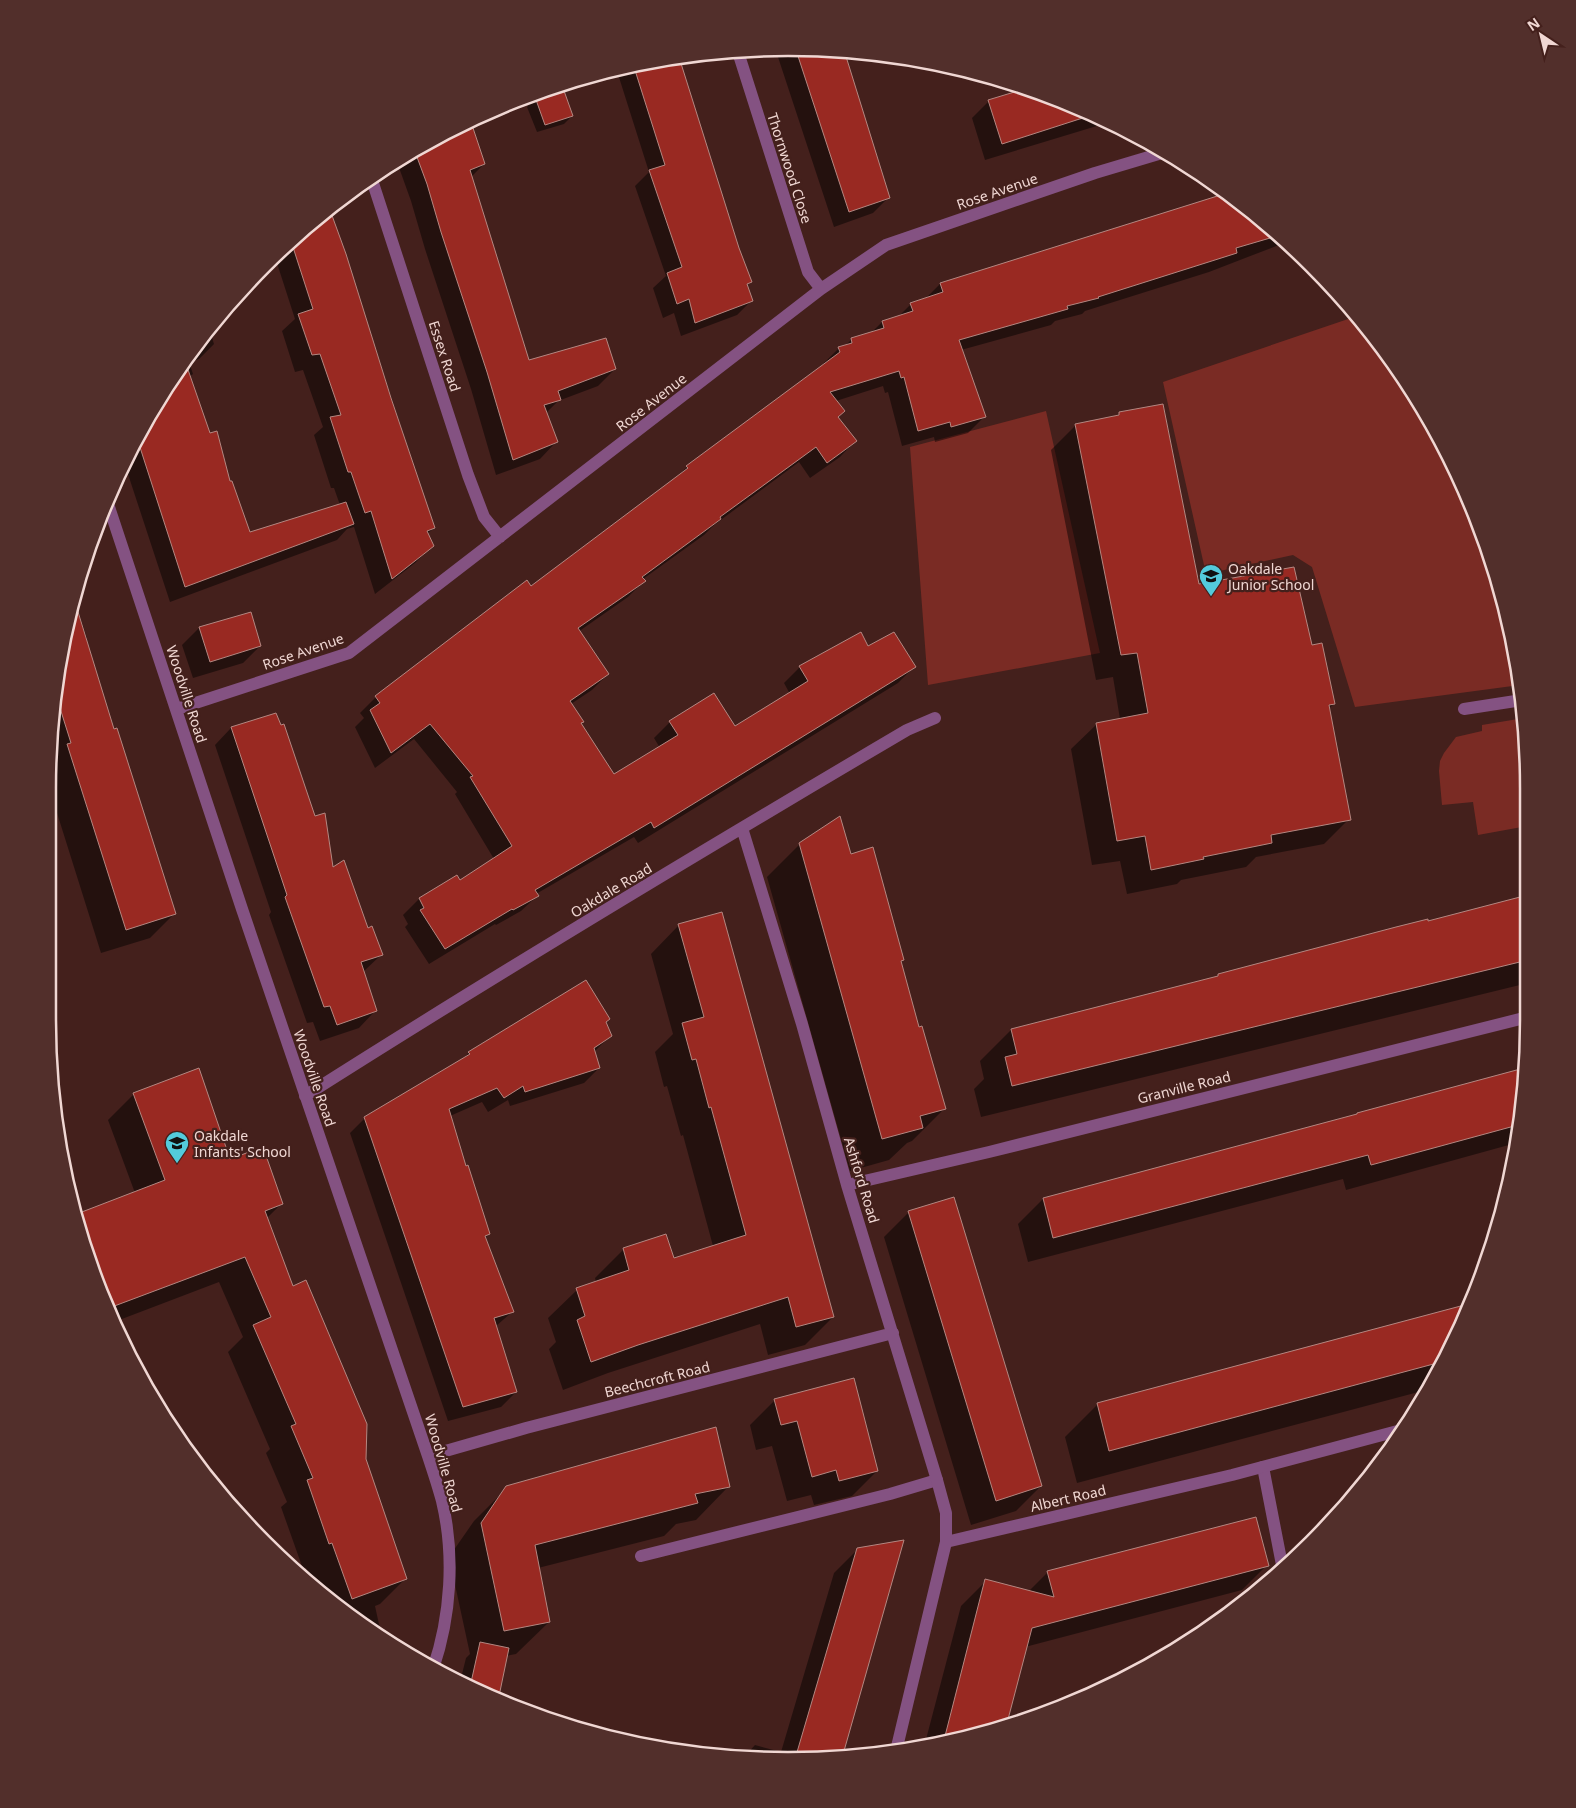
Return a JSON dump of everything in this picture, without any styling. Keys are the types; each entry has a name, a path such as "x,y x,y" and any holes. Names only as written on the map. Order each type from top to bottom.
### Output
{"street":[{"name":"Thornwood Close","path":"740,58 808,272 821,289"},
{"name":"Rose Avenue","path":"177,709 349,653 821,289 886,245 1095,173 1155,155"},
{"name":"Essex Road","path":"374,185 468,475 484,517 500,537"},
{"name":"Woodville Road","path":"111,512 442,1502 449,1553 448,1603 440,1648 436,1661"},
{"path":"1464,709 1514,701"},
{"name":"Oakdale Road","path":"305,1096 742,828 907,730 935,718"},
{"name":"Ashford Road","path":"742,828 802,1024 847,1185 894,1333 937,1480 946,1513 946,1542"},
{"name":"Granville Road","path":"847,1185 989,1152 1520,1019"},
{"name":"Beechcroft Road","path":"428,1456 526,1428 894,1333"},
{"name":"Albert Road","path":"946,1542 1263,1467 1391,1434"},
{"path":"1263,1467 1281,1560"},
{"path":"642,1556 890,1494 937,1480"},
{"path":"898,1743 946,1542"}],"shaded area":[{"path":"1349,319 1396,381 1422,422 1464,508 1481,553 1495,599 1506,645 1512,686 1355,707 1312,567 1293,555 1206,574 1163,382"},
{"path":"1046,411 1100,653 928,685 910,447"},
{"path":"1516,719 1520,788 1520,827 1478,835 1473,802 1442,805 1439,771 1440,761 1444,753 1456,737 1482,731 1482,725"}],"building":[{"path":"798,56 847,59 890,198 849,212"},
{"path":"681,65 739,248 752,282 747,284 753,301 695,323 689,299 677,304 667,273 682,267 649,170 665,165 636,72"},
{"path":"564,92 573,116 545,125 537,101"},
{"path":"1014,92 1082,118 1002,144 988,100"},
{"path":"473,128 485,164 470,170 529,360 606,338 616,369 558,391 561,400 544,405 558,442 513,460 417,157"},
{"path":"1217,196 1270,238 1236,248 1237,253 1099,298 1067,306 1068,309 959,340 986,417 951,427 950,422 918,431 904,377 901,378 899,371 830,392 845,411 838,417 857,441 827,463 816,447 642,577 646,581 578,628 609,674 570,701 584,722 581,723 614,774 678,735 669,721 714,693 735,726 808,681 799,666 861,632 868,646 894,632 916,667 654,828 651,822 535,890 539,896 512,909 445,949 420,910 424,908 419,898 457,875 460,880 512,846 470,777 473,776 430,724 391,753 370,710 380,703 375,696 527,580 531,586 688,468 686,466 840,352 838,347 852,343 851,338 884,328 882,321 913,311 910,303 943,292 940,283"},
{"path":"332,216 435,528 427,531 434,546 392,579 371,511 365,513 351,472 348,472 330,417 341,415 320,354 312,355 298,314 313,309 294,250"},
{"path":"188,370 210,433 217,431 230,481 232,481 250,532 346,502 354,524 185,587 140,448 154,422"},
{"path":"1163,404 1199,584 1294,567 1312,645 1322,643 1335,704 1329,705 1351,820 1271,835 1272,843 1151,870 1145,836 1117,841 1096,723 1148,713 1137,653 1121,655 1075,424 1119,415 1119,412"},
{"path":"78,612 114,729 117,728 176,914 126,930 67,744 71,743 61,711 70,645"},
{"path":"251,612 261,646 210,662 199,627"},
{"path":"276,713 281,725 284,724 315,816 325,813 333,867 344,860 368,928 372,926 383,955 361,962 377,1011 337,1025 330,1006 324,1007 285,897 287,895 231,727"},
{"path":"840,816 851,854 873,847 904,960 901,961 919,1027 922,1026 946,1109 920,1116 923,1128 882,1139 799,843"},
{"path":"1520,897 1520,962 1012,1086 1005,1057 1017,1054 1011,1029 1218,976 1218,974 1396,927 1428,919 1428,921"},
{"path":"722,912 834,1317 796,1327 788,1297 591,1362 577,1320 585,1316 576,1288 629,1270 623,1248 666,1234 674,1258 746,1235 711,1107 709,1108 696,1059 692,1060 682,1023 704,1017 678,924"},
{"path":"586,980 610,1019 606,1022 612,1036 594,1048 600,1068 525,1092 523,1086 504,1098 497,1088 449,1109 466,1166 468,1165 490,1234 485,1236 514,1312 494,1318 517,1392 463,1407 364,1117 470,1054 468,1052"},
{"path":"199,1068 230,1159 263,1147 283,1204 265,1211 293,1286 306,1280 367,1424 366,1459 407,1579 352,1599 332,1543 329,1544 307,1480 313,1478 291,1426 296,1424 253,1325 271,1317 245,1257 115,1306 95,1255 82,1212 165,1180 133,1093"},
{"path":"1518,1070 1511,1127 1371,1165 1368,1155 1053,1238 1043,1198"},
{"path":"954,1197 1042,1486 996,1501 908,1211"},
{"path":"1461,1306 1434,1364 1109,1451 1097,1403"},
{"path":"854,1378 878,1471 839,1481 836,1470 812,1477 797,1421 781,1425 774,1399"},
{"path":"716,1427 730,1487 695,1494 698,1503 535,1545 550,1622 504,1631 481,1523 506,1486"},
{"path":"1256,1517 1269,1566 1032,1628 1009,1717 945,1735 985,1579 1054,1597 1047,1571"},
{"path":"904,1540 845,1749 797,1752 857,1548"},
{"path":"480,1642 509,1648 500,1692 472,1679"}],"place":[{"name":"Oakdale Junior School","path":"1211,597"},
{"name":"Oakdale Infants' School","path":"177,1164"}]}
